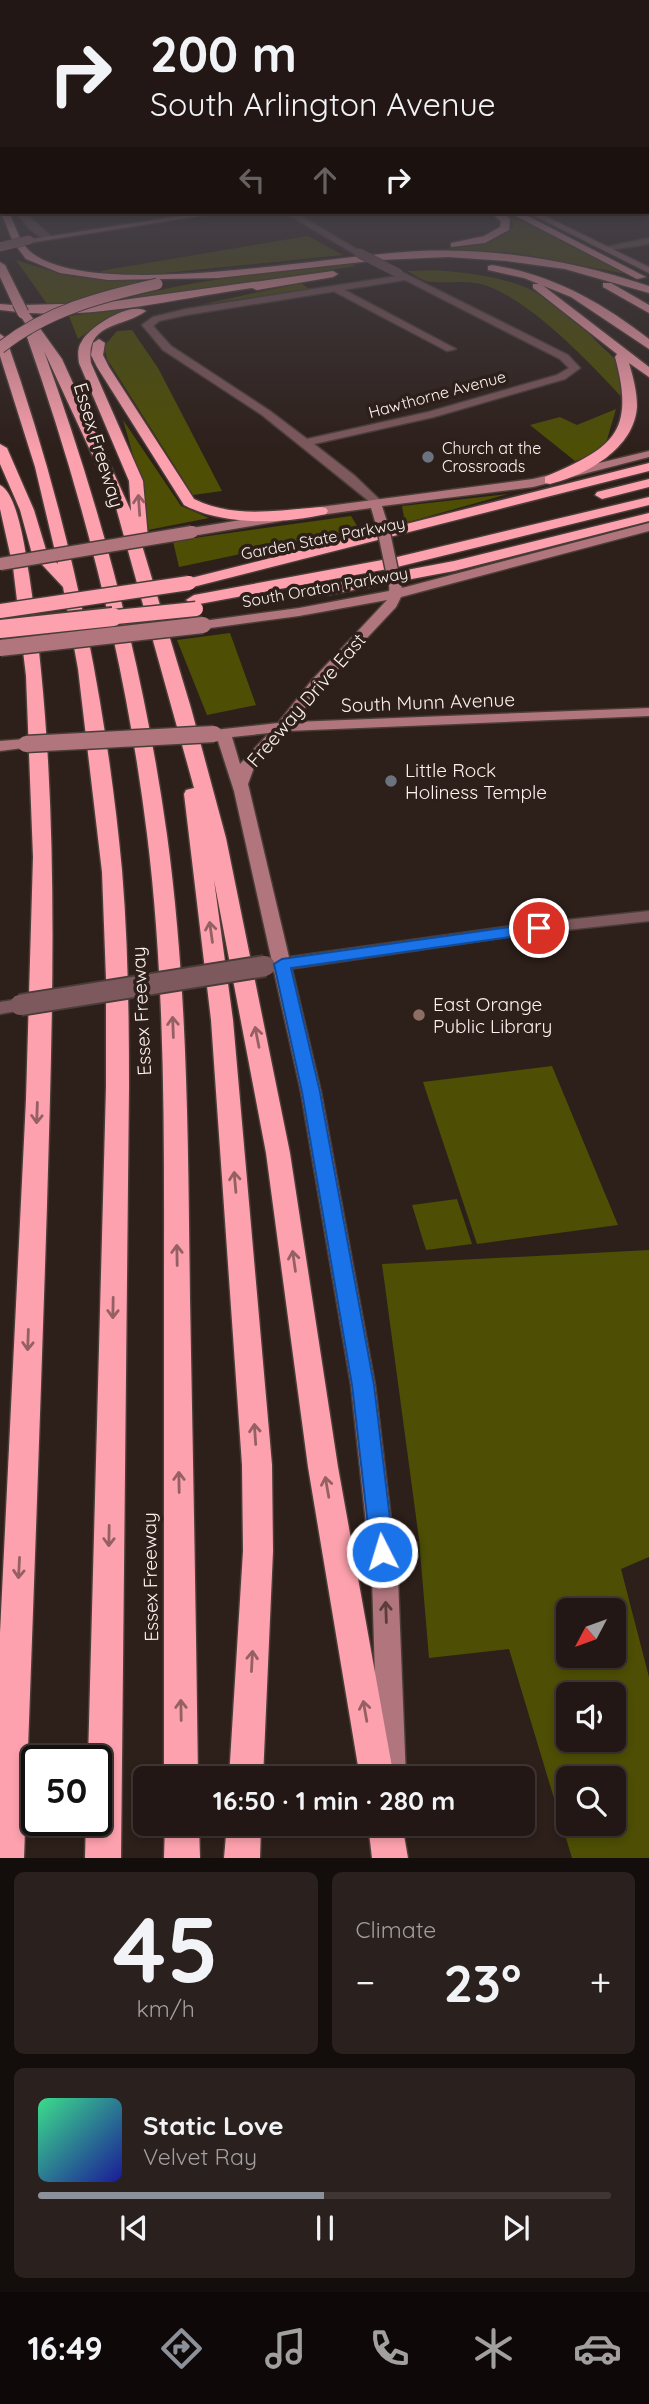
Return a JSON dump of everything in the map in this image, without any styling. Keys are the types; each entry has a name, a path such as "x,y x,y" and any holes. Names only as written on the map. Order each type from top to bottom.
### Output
{"highway":[{"name":"Essex Freeway","path":"7,280 20,308 70,447 108,581 144,749 162,885 175,1085 181,1766"},
{"path":"0,348 27,328 67,309 157,285 189,280"},
{"path":"0,307 84,309 294,280"},
{"path":"143,573 138,488 85,363 83,352 90,336 113,320 133,313 304,280"},
{"path":"518,280 542,288 649,373"},
{"path":"546,280 578,294 649,345"},
{"path":"594,280 649,310"},
{"path":"615,280 649,290"},
{"path":"175,303 118,324 103,337 97,351 106,373 182,494 200,508 228,514 320,511"},
{"path":"20,308 56,359 125,513 182,708 216,838 267,1090 323,1467 375,1766"},
{"path":"550,480 619,450 634,436 642,415 642,398 633,375 616,352 587,324"},
{"name":"Essex Freeway","path":"0,338 31,428 70,586 104,789 112,871 118,1019 103,1858"},
{"path":"0,448 27,510 40,554 70,586"},
{"path":"190,583 648,459"},
{"name":"Garden State Parkway","path":"0,611 190,583 383,546 649,483"},
{"path":"0,489 13,527 21,573 40,723 44,881 36,1159 6,1858"},
{"name":"Garden State Parkway","path":"198,611 649,501"},
{"path":"0,521 21,573"},
{"path":"0,629 198,611 324,591 648,526"},
{"path":"182,708 222,1020 257,1465 258,1551 247,1766"},
{"path":"182,1836 182,1858"},
{"path":"242,1858 243,1836"},
{"path":"387,1836 393,1858"}],"main road":[{"path":"0,564 375,502 550,480 648,459"},
{"path":"375,502 395,590"},
{"name":"South Oraton Parkway","path":"0,648 198,611 317,609 648,526"},
{"name":"Freeway Drive East","path":"392,1766 384,1578 363,1385 311,1092 273,965 241,795 241,777 246,766 283,727 317,683 387,610 395,590"},
{"name":"South Munn Avenue","path":"0,746 219,734 283,727 649,712"},
{"path":"219,734 241,795"},
{"path":"393,1858 394,1836"}],"street":[{"path":"375,502 356,482 256,406 167,348 147,328 148,323 186,312 380,280"},
{"name":"Hawthorne Avenue","path":"304,443 443,412 561,377 575,368 571,361 564,357 412,280"},
{"path":"336,289 451,349"},
{"path":"0,1007 520,930 649,916"}],"shaded area":[{"path":"30,280 150,282 62,307 50,308"},
{"path":"262,280 117,301 146,293 204,282"},
{"path":"424,280 505,280 560,307 619,364 626,377 633,409 567,341 529,309 482,284"},
{"path":"301,283 309,289 199,305"},
{"path":"150,305 106,319 78,339 69,316"},
{"path":"132,330 158,368 222,491 193,495 107,359 104,346 117,331"},
{"path":"616,409 604,450 575,461 530,425 560,417 577,425"},
{"path":"123,420 181,506 209,518 148,530 146,501"},
{"path":"508,494 405,523 402,506"},
{"path":"351,516 359,529 179,567 173,541"},
{"path":"230,633 256,705 207,715 177,640"},
{"path":"552,1066 618,1225 477,1244 423,1082"},
{"path":"457,1199 472,1244 426,1250 412,1205"},
{"path":"649,1250 649,1557 621,1569 649,1677 649,1858 572,1858 565,1836 626,1836 626,1766 556,1766 556,1805 509,1649 429,1658 419,1539 382,1264"}],"place":[{"name":"Church at the Crossroads","path":"428,457"},
{"name":"Little Rock Holiness Temple","path":"391,781"},
{"name":"East Orange Public Library","path":"419,1015"}],"route":[{"path":"382,1552 363,1385 330,1190 282,964 539,928"}]}
